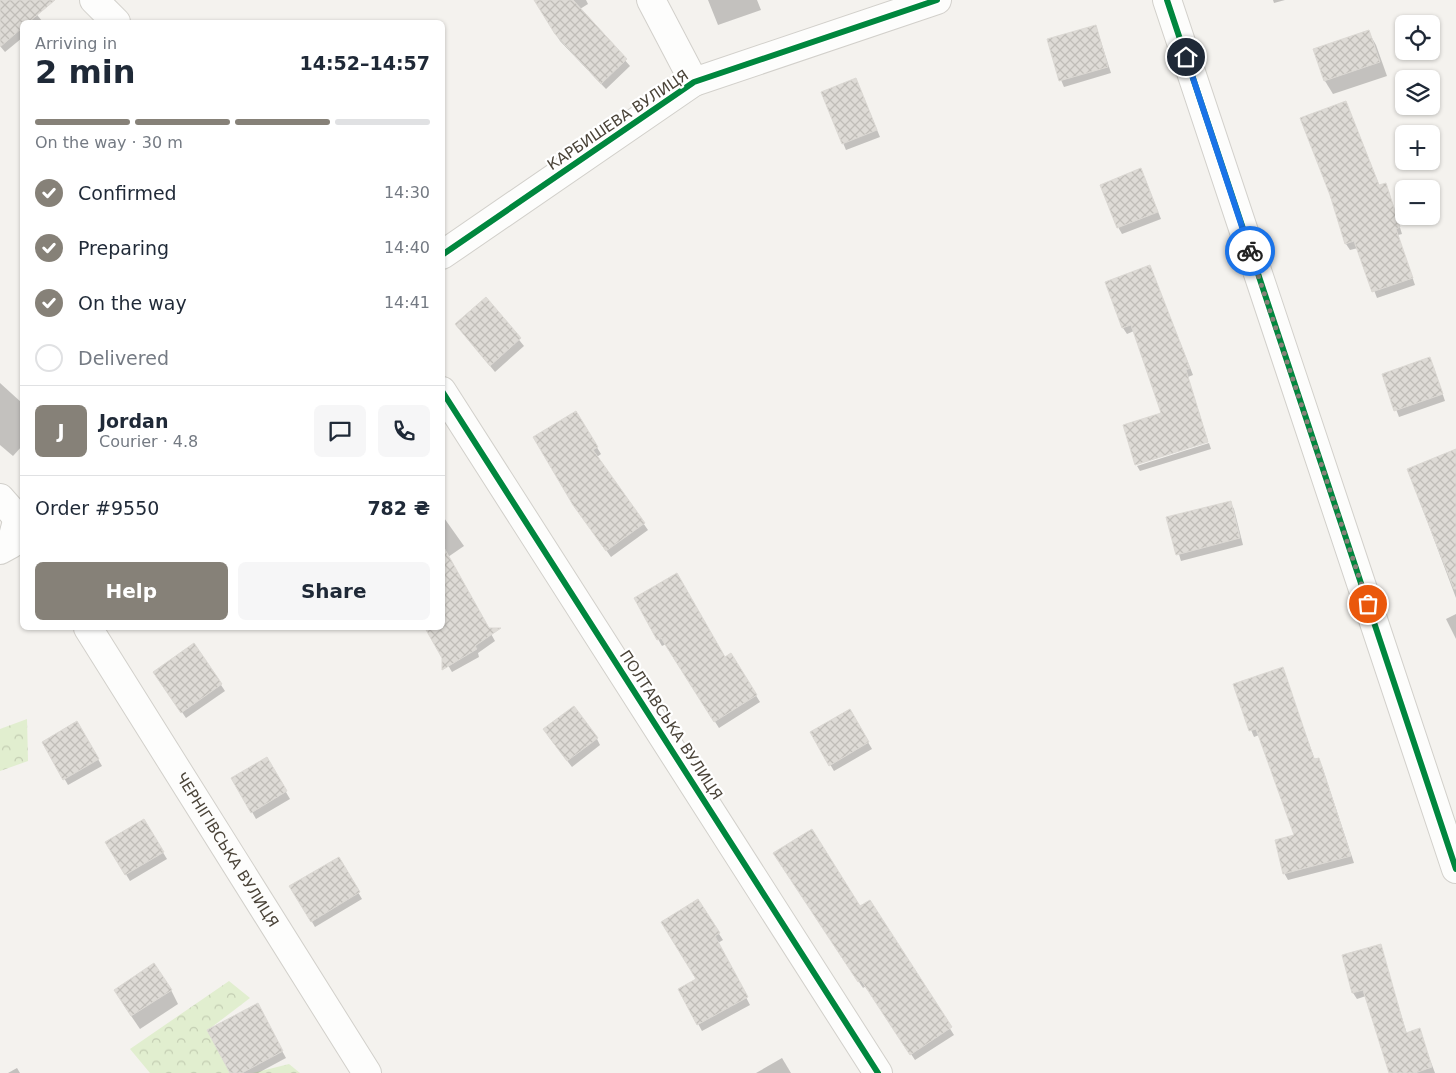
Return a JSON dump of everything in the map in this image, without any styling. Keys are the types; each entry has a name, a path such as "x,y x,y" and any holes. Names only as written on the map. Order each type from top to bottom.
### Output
{"street":[{"path":"94,0 114,20"},
{"path":"651,0 694,82"},
{"name":"КАРБИШЕВА ВУЛИЦЯ","path":"445,253 694,82 937,0"},
{"path":"1167,0 1456,869"},
{"name":"ПОЛТАВСЬКА ВУЛИЦЯ","path":"445,396 878,1073"},
{"path":"0,550 10,544 16,513"},
{"name":"ЧЕРНІГІВСЬКА ВУЛИЦЯ","path":"89,630 367,1073"}],"green space":[{"path":"27,719 28,761 0,771 0,729"},
{"path":"229,981 250,998 208,1030 230,1073 150,1073 130,1049"},
{"path":"289,1064 300,1073 253,1073"}],"building":[{"path":"0,0 55,0 31,20 20,20 20,30 0,47"},
{"path":"534,0 573,0 627,59 601,84 555,34"},
{"path":"1096,25 1108,67 1059,81 1047,39"},
{"path":"1369,30 1380,62 1324,81 1313,49"},
{"path":"856,78 877,130 842,144 821,92"},
{"path":"1346,101 1379,185 1386,183 1395,211 1395,225 1399,225 1400,227 1396,229 1413,278 1372,292 1354,241 1345,244 1330,195 1300,118"},
{"path":"1141,168 1158,212 1117,228 1100,185"},
{"path":"1150,265 1190,368 1186,370 1208,442 1135,465 1123,425 1161,413 1131,325 1122,328 1105,282"},
{"path":"486,297 521,338 490,366 455,324"},
{"path":"1430,357 1443,394 1394,411 1382,374"},
{"path":"576,411 598,447 593,450 645,523 606,551 573,505 533,437"},
{"path":"1456,449 1456,589 1454,589 1407,469"},
{"path":"1231,501 1240,538 1176,555 1166,517"},
{"path":"445,549 489,628 501,628 475,646 477,649 442,670 442,658 426,630 445,630"},
{"path":"677,573 725,657 731,653 757,695 714,722 661,638 657,640 634,598"},
{"path":"194,643 222,684 181,713 153,672"},
{"path":"1283,667 1314,759 1319,758 1351,856 1283,874 1275,840 1294,835 1256,729 1249,731 1233,684"},
{"path":"574,706 598,738 567,761 543,729"},
{"path":"850,709 869,742 829,766 810,732"},
{"path":"77,721 99,759 63,780 42,742"},
{"path":"267,757 287,791 251,813 231,778"},
{"path":"144,819 164,852 125,875 105,842"},
{"path":"812,829 860,906 870,900 952,1027 910,1055 861,980 858,982 773,853"},
{"path":"339,857 360,892 311,922 289,886"},
{"path":"698,899 720,933 715,936 748,997 697,1025 678,989 696,979 661,922"},
{"path":"1381,944 1406,1033 1420,1028 1432,1067 1415,1073 1389,1073 1363,990 1352,993 1342,955"},
{"path":"154,963 172,990 131,1016 114,990"},
{"path":"258,1003 283,1051 242,1073 230,1073 207,1030"}],"cycle path":[{"path":"445,253 694,82 937,0"},
{"path":"1167,0 1456,869"},
{"path":"445,396 878,1073"}],"way so far":[{"path":"1250,251 1368,604"}],"route":[{"path":"1186,57 1250,251"}]}
